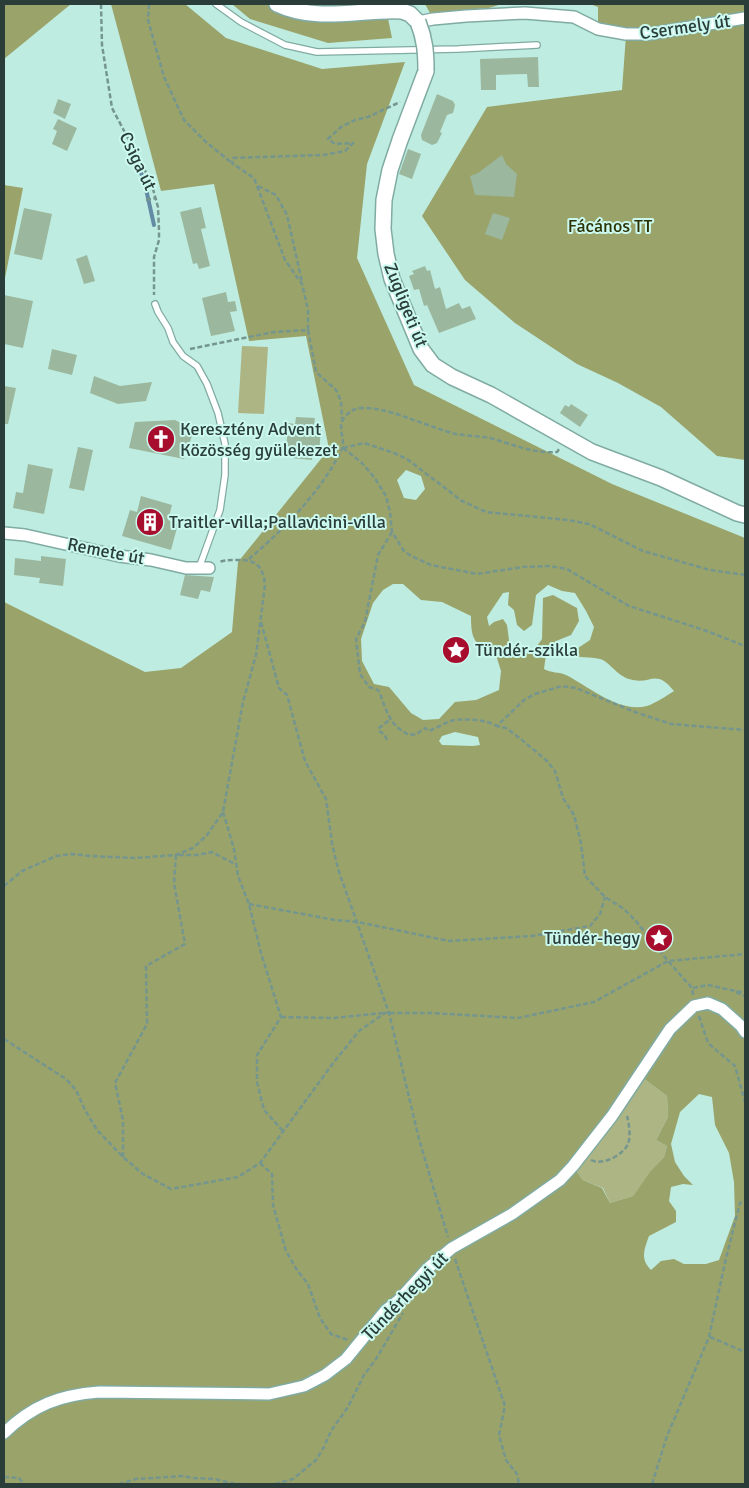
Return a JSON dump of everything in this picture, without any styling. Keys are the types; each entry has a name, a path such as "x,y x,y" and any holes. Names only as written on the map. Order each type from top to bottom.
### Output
{"street":[{"path":"277,4 304,13 325,15 402,11 410,14 418,22"},
{"name":"Csermely út","path":"418,22 466,16 525,13 574,18 598,29 626,34 649,34 745,18"},
{"name":"Zugligeti út","path":"418,22 424,35 426,71 390,170 384,200 383,229 392,279 421,349 433,365 452,377 491,395 592,452 661,478 745,514"},
{"name":"Remete út","path":"4,533 25,535 119,556 151,560 186,568 204,568"},
{"path":"694,1006 708,1003 722,1009 745,1032"},
{"name":"Tündérhegyi út","path":"4,1433 44,1403 75,1394 98,1392 269,1394 304,1386 325,1375 346,1359 386,1310 399,1300 418,1278 452,1248 512,1214 560,1180 618,1106 670,1029 694,1006"}],"lane":[{"path":"216,4 241,22 285,45 317,52 438,50 537,45"},
{"path":"154,304 178,351 197,366 208,384 225,444 225,475 220,510 204,568"}],"path":[{"name":"Csiga út","path":"101,4 102,45 112,108 151,182 156,198 159,240 154,257 154,304"},
{"path":"149,4 148,20 164,77 184,120 206,142 254,178 285,260 302,284"},
{"path":"232,163 233,158 304,157 345,151 354,143 335,144 328,139 341,127 397,103 416,98"},
{"path":"248,559 280,532 309,499 343,448 341,401 336,390 316,372 308,330 308,310 287,215 276,196 257,185"},
{"path":"146,200 156,198"},
{"path":"178,351 274,332 308,330"},
{"path":"342,419 351,410 362,408 385,411 456,434 490,438 512,446 547,452 557,452 560,448"},
{"path":"343,448 364,443 394,453 406,459 462,501 486,512 568,520 589,524 642,551 710,570 745,575"},
{"path":"343,448 361,462 374,477 386,496 392,532 404,551 411,556 431,565 477,574 524,567 549,566 567,570 630,606 704,630 738,643 745,648"},
{"path":"392,532 378,556 365,622 356,640 360,674 369,687 378,690 395,726 408,735 417,734 424,728 429,731 453,720 481,720 506,728 547,761 555,771 563,798 574,815 582,844 585,876 605,897 624,909 636,920 692,988 694,1006"},
{"path":"176,856 194,848 207,835 223,812 243,702 256,654 265,585 264,574 258,565 248,559 224,560 204,568"},
{"path":"261,622 279,688 287,695 305,761 326,799 332,843 338,869 358,922 387,1013 419,1139 452,1248 505,1406 499,1435 506,1460 516,1474 519,1484"},
{"path":"497,726 524,700 535,694 562,686 576,688 635,712 671,724 745,730"},
{"path":"387,740 384,734 379,731 379,728 391,718"},
{"path":"223,812 234,850 238,876 249,904 261,953 281,1017 257,1055 256,1082 264,1110 283,1131"},
{"path":"4,886 22,872 56,856 72,854 135,858 197,855 212,852 235,864"},
{"path":"123,1157 123,1120 115,1083 147,1024 146,966 185,944 174,883 176,856"},
{"path":"249,904 335,920 358,922 449,941 532,936 590,926 600,914 605,897"},
{"path":"281,1017 334,1018 387,1013 431,1013 518,1018 594,1002 668,961 745,954"},
{"path":"692,988 708,985 745,995"},
{"path":"4,1039 66,1079 76,1090 97,1130 123,1157 143,1174 172,1189 238,1177 260,1163 359,1031 387,1013"},
{"path":"702,1024 708,1043 734,1066 745,1102"},
{"path":"581,1155 596,1163 614,1159 628,1144 629,1127 627,1116 618,1106"},
{"path":"260,1163 272,1174 273,1205 286,1251 308,1284 320,1318 331,1334 358,1344"},
{"path":"652,1484 667,1436 709,1337 740,1203 745,1200"},
{"path":"275,1484 293,1479 316,1460 331,1431 348,1407 364,1375 376,1359 404,1312"},
{"path":"709,1337 745,1352"},
{"path":"119,1484 136,1479 183,1476 214,1479 236,1484 249,1484"},
{"path":"4,1477 19,1478 24,1484"}],"green space":[{"path":"4,4 71,4 4,59"},
{"path":"111,4 185,4 226,38 322,69 405,62 367,164 357,258 414,385 612,484 745,538 745,1484 4,1484 4,602 145,672 181,668 232,632 238,562 329,449 306,336 249,341 214,184 161,191","holes":["406,470 421,476 425,489 416,500 404,498 397,480","393,584 403,584 421,600 442,602 471,616 475,640 483,648 496,655 501,671 499,690 476,700 455,702 439,719 423,720 411,713 389,687 374,684 362,661 361,639 373,603 383,590","548,585 562,591 575,593 594,627 590,640 569,654 603,660 624,677 636,681 662,680 674,691 647,706 625,706 605,698 566,675 544,669 546,655 556,641 571,635 579,621 577,608 553,595 543,598 542,639 532,653 511,655 507,625 503,619 489,626 487,617 503,593 509,592 508,605 514,610 517,625 524,631 532,625 536,595","455,732 478,737 480,745 442,745 439,741 442,736","639,1075 667,1096 668,1117 656,1140 667,1146 664,1157 650,1172 633,1196 610,1203 602,1188 583,1180 573,1166","699,1094 712,1097 715,1125 729,1153 734,1182 735,1216 719,1260 706,1264 684,1264 674,1259 661,1261 651,1270 644,1258 649,1236 676,1222 676,1211 669,1201 671,1187 683,1184 693,1185 684,1176 675,1162 671,1144 680,1112"]},
{"path":"232,4 385,4 392,38 328,43 250,19"},
{"path":"425,4 502,4 489,8 430,13"},
{"name":"Fácános TT","path":"590,4 745,4 745,460 717,456 661,407 618,383 577,364 515,323 465,280 422,216 487,107 622,90 626,35 598,29 598,7"},
{"path":"4,185 23,188 4,283"},
{"path":"242,346 268,347 264,414 238,413"},
{"path":"639,1075 667,1096 668,1117 656,1140 667,1146 664,1157 633,1196 610,1203 603,1188 583,1180 573,1166"}],"building":[{"path":"538,57 539,87 528,87 527,74 496,75 496,90 481,90 480,59"},
{"path":"437,94 453,101 455,105 453,113 447,115 437,143 432,145 422,140 421,135"},
{"path":"58,99 71,104 65,119 53,113"},
{"path":"58,119 77,128 67,151 52,144 57,131 53,129"},
{"path":"408,149 421,154 412,179 399,174"},
{"path":"502,155 506,164 517,174 514,197 475,195 470,176 478,173"},
{"path":"201,207 206,228 201,229 210,266 199,269 197,263 193,264 180,212"},
{"path":"24,208 52,214 42,260 14,254"},
{"path":"493,213 510,218 502,240 485,234"},
{"path":"87,255 95,281 84,284 76,259"},
{"path":"425,266 427,271 430,270 435,289 440,287 446,309 459,303 462,309 470,306 476,319 439,333 427,305 424,306 419,289 414,290 409,276 414,274 412,271"},
{"path":"226,292 228,302 235,301 237,311 230,312 235,331 211,336 202,298"},
{"path":"4,295 33,301 23,348 4,344"},
{"path":"52,349 77,355 72,375 48,369"},
{"path":"94,376 120,386 152,382 146,401 118,404 90,393"},
{"path":"4,386 16,388 8,424 4,424"},
{"path":"571,404 588,415 580,427 560,413 565,405 569,407"},
{"path":"296,417 315,418 314,425 321,426 319,456 312,455 312,460 291,458 292,453 286,453 288,423 295,424"},
{"name":"Keresztény Advent Közösség gyülekezet","path":"175,420 194,430 184,459 129,448 135,422"},
{"path":"78,447 93,450 84,491 69,488"},
{"path":"28,464 53,469 44,514 13,508 16,492 23,493"},
{"name":"Traitler-villa;Pallavicini-villa","path":"141,496 172,505 168,520 178,524 171,550 122,536 130,510 137,512"},
{"path":"41,556 66,559 63,586 39,583 40,578 14,575 15,558 41,561"},
{"path":"185,575 214,577 210,592 201,590 198,599 180,595"}],"waterway":[{"path":"136,161 144,180 154,225"}],"place":[{"name":"Keresztény Advent Közösség gyülekezet","path":"161,439"},
{"name":"Traitler-villa;Pallavicini-villa","path":"150,522"},
{"name":"Tündér-szikla","path":"456,650"},
{"name":"Tündér-hegy","path":"659,938"}]}
